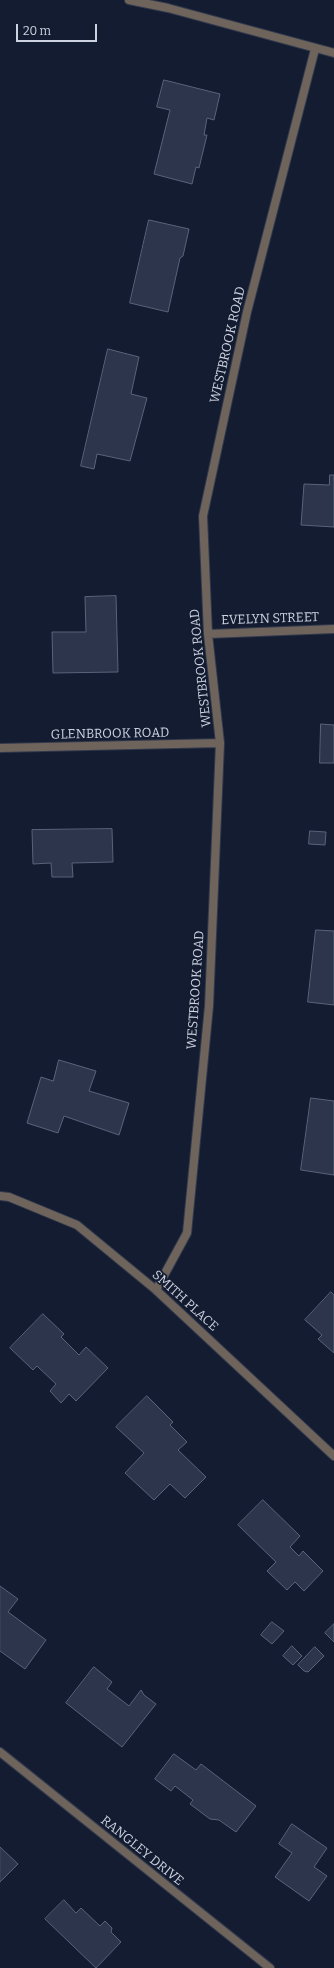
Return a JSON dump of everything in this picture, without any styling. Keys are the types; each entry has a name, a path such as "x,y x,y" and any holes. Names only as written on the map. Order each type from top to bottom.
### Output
{"street":[{"path":"129,0 169,4 334,53"},
{"name":"WESTBROOK ROAD","path":"156,1290 186,1233 209,1006 220,743 208,634 203,516 247,312 315,48"},
{"name":"EVELYN STREET","path":"208,634 334,629"},
{"name":"GLENBROOK ROAD","path":"0,748 220,743"},
{"name":"SMITH PLACE","path":"0,1196 9,1197 77,1225 156,1290 334,1456"},
{"name":"RANGLEY DRIVE","path":"0,1752 270,1968"}],"building":[{"path":"164,80 220,94 214,120 207,118 204,135 207,135 199,168 196,167 192,184 154,174 170,110 157,107"},
{"path":"149,220 189,229 183,256 180,258 168,312 130,303"},
{"path":"108,349 139,357 131,394 147,398 130,461 97,454 94,469 81,466"},
{"path":"330,475 334,475 334,527 301,525 304,484 329,485"},
{"path":"116,596 118,672 53,673 52,632 86,632 85,597"},
{"path":"321,724 334,725 334,763 320,763"},
{"path":"112,829 113,862 72,863 73,877 52,877 51,863 33,864 32,830"},
{"path":"310,831 326,832 325,845 309,844"},
{"path":"316,930 334,931 334,1005 308,1002"},
{"path":"59,1060 96,1071 89,1091 129,1103 119,1135 64,1116 58,1133 27,1123 41,1077 53,1081"},
{"path":"311,1098 334,1101 334,1175 301,1170"},
{"path":"331,1292 334,1295 334,1353 318,1339 322,1335 305,1320"},
{"path":"43,1314 64,1334 61,1337 79,1355 86,1347 108,1368 76,1401 69,1394 61,1403 50,1391 56,1384 37,1366 33,1370 10,1348"},
{"path":"147,1396 173,1422 170,1425 187,1442 178,1450 206,1477 185,1498 170,1484 154,1500 125,1473 144,1453 116,1427"},
{"path":"263,1500 300,1536 290,1547 299,1556 303,1551 323,1571 304,1591 295,1582 287,1590 267,1571 276,1562 238,1525"},
{"path":"0,1586 18,1599 8,1612 46,1640 25,1669 0,1651"},
{"path":"272,1622 284,1631 272,1644 261,1635"},
{"path":"334,1624 334,1642 325,1633"},
{"path":"292,1646 302,1656 293,1665 283,1656"},
{"path":"315,1647 324,1656 308,1672 304,1671 298,1665"},
{"path":"94,1667 112,1682 107,1689 129,1706 141,1690 144,1695 156,1704 122,1747 66,1703"},
{"path":"174,1754 196,1770 201,1764 256,1806 236,1832 219,1820 210,1819 190,1804 193,1800 175,1786 171,1791 155,1779"},
{"path":"292,1824 327,1848 314,1867 327,1876 309,1901 275,1877 292,1853 279,1844"},
{"path":"0,1847 18,1864 0,1882"},
{"path":"64,1900 76,1913 81,1908 100,1926 105,1921 112,1928 111,1932 121,1942 96,1968 45,1919"}]}
